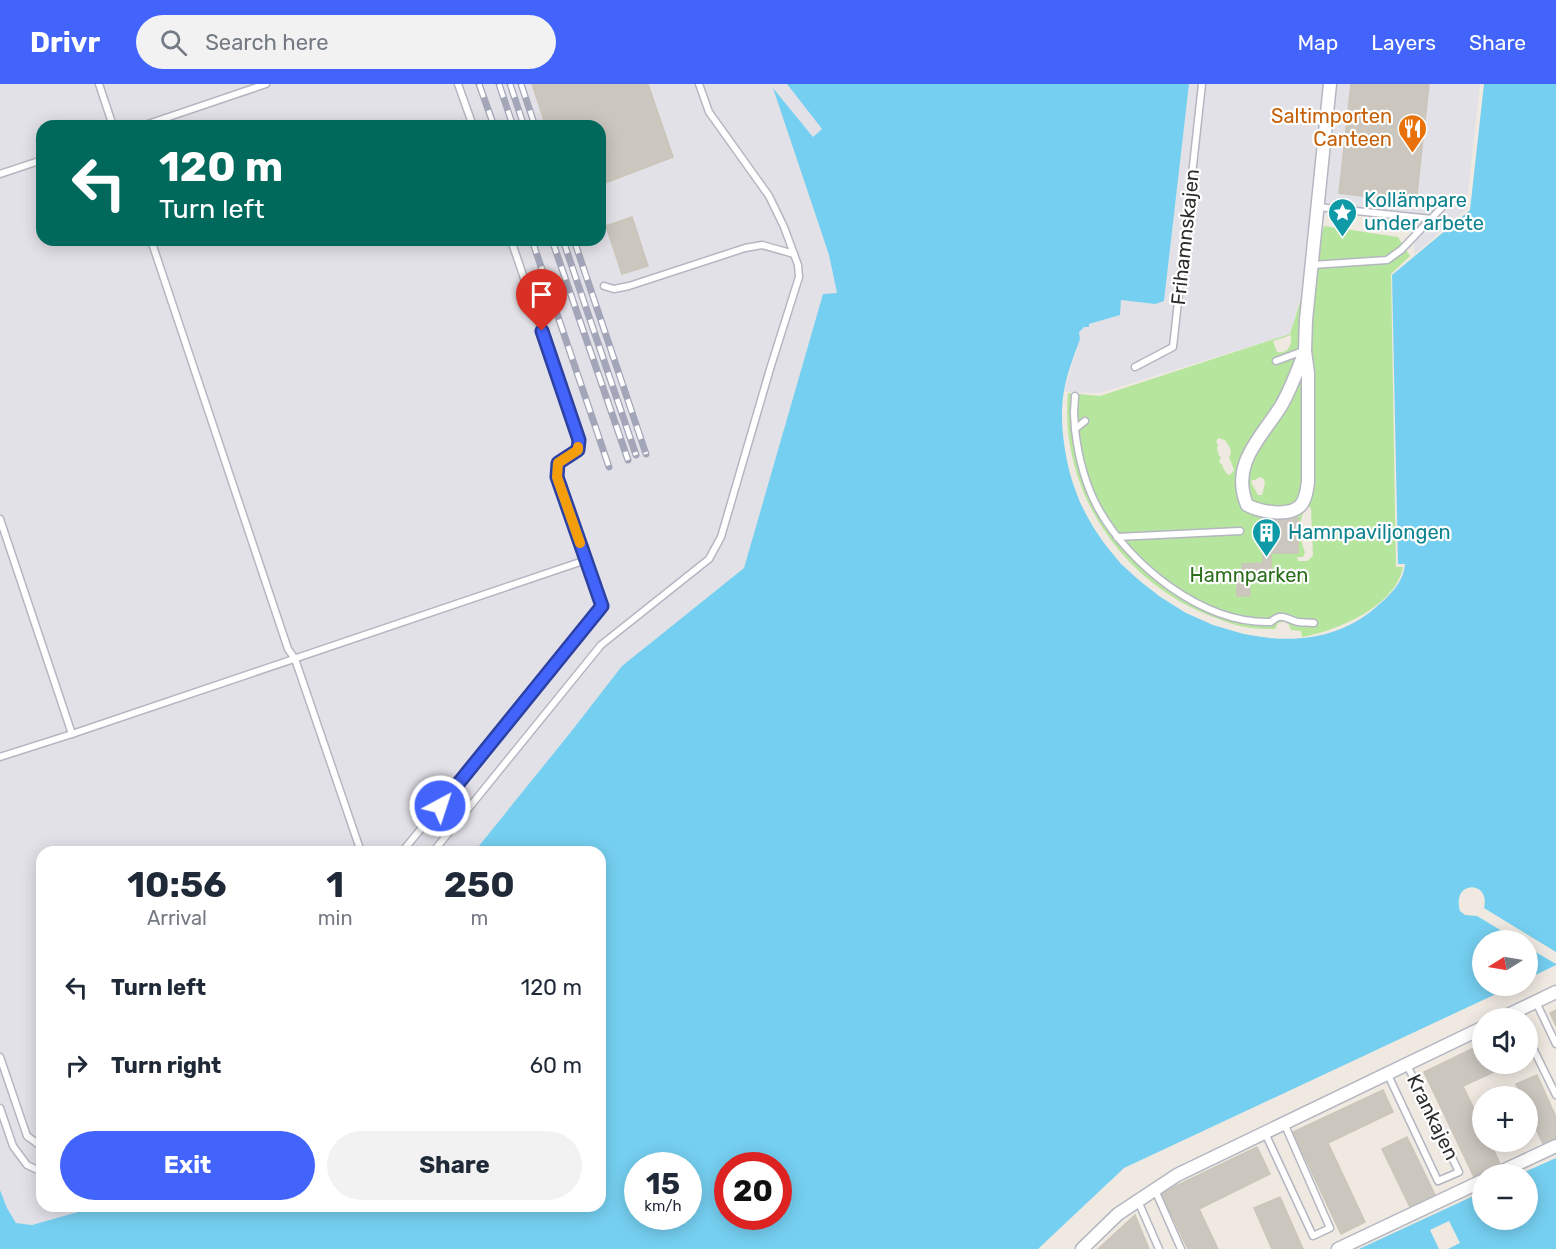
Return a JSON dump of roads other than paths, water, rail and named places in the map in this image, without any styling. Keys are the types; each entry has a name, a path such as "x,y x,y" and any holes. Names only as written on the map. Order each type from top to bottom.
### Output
{"street":[{"path":"1305,351 1282,404 1247,456 1242,488 1247,505 1255,509 1278,512 1299,506 1304,499 1308,482 1306,320 1330,84"},
{"path":"1527,1008 1556,992"},
{"name":"Krankajen","path":"1082,1249 1118,1214 1177,1174 1472,1033"},
{"path":"1517,1164 1556,1146"},
{"path":"1338,1249 1472,1186"}],"lane":[{"path":"99,84 111,120"},
{"path":"160,120 266,84"},
{"path":"458,84 471,120"},
{"path":"438,846 601,645 709,559 721,537 799,277 798,265 784,226 769,196 709,112 699,84"},
{"name":"Frihamnskajen","path":"1136,367 1173,347 1202,84"},
{"path":"0,174 36,161"},
{"path":"1311,265 1387,260 1401,250 1448,201"},
{"path":"1317,207 1432,219"},
{"path":"604,286 614,289 629,286 753,246 762,245 794,254"},
{"path":"153,246 288,649 295,658 359,846"},
{"path":"407,846 602,606 557,477 558,463 578,450 579,440 513,246"},
{"path":"1276,361 1305,351"},
{"path":"1075,396 1075,429 1081,466 1089,488 1098,508 1117,537 1137,559 1162,582 1188,599 1237,618 1271,622 1283,616 1296,622 1314,623"},
{"path":"1075,429 1084,421"},
{"path":"0,519 72,734"},
{"path":"1117,537 1240,531"},
{"path":"0,757 586,560"},
{"path":"1536,1002 1556,1044"},
{"path":"0,1058 27,1136 36,1143"},
{"path":"1538,1058 1556,1095"},
{"name":"Krankajen","path":"1388,1075 1438,1181 1459,1172 1407,1065"},
{"path":"0,1108 13,1146 27,1165 36,1169"},
{"path":"1265,1132 1313,1236 1330,1228 1284,1123"},
{"path":"1155,1190 1181,1249"},
{"path":"1138,1201 1159,1249"}],"water":[{"path":"787,84 1189,84 1164,301 1155,304 1121,300 1120,315 1089,324 1089,327 1084,327 1079,332 1080,339 1064,391 1062,412 1064,445 1068,467 1079,500 1097,533 1121,563 1146,586 1175,606 1208,622 1242,633 1278,638 1312,637 1345,627 1375,608 1394,589 1401,578 1405,564 1398,564 1392,275 1470,210 1484,84 1556,84 1556,952 1538,941 1538,930 1520,930 1484,908 1485,899 1477,888 1465,889 1459,901 1460,911 1465,915 1477,916 1500,930 1472,930 1472,996 1492,996 1124,1168 1038,1249 0,1249 0,1190 16,1223 32,1225 78,1212 606,1212 606,846 479,846 622,666 744,568 823,294 837,293 829,255 773,88 813,137 822,129"},
{"path":"1538,953 1556,964 1538,974"},
{"path":"1556,1158 1556,1249 1359,1249 1472,1197 1472,1230 1538,1230 1538,1166"}],"railway":[{"path":"479,84 492,120"},
{"path":"499,84 511,120"},
{"path":"510,84 522,120"},
{"path":"521,84 533,120"},
{"path":"534,246 609,467"},
{"path":"554,246 628,460"},
{"path":"565,246 636,455"},
{"path":"576,246 646,454"}],"place":[{"name":"Saltimporten Canteen","path":"1413,154"},
{"name":"Kollämpare under arbete","path":"1343,238"},
{"name":"Hamnpaviljongen","path":"1267,558"}],"park label":[{"name":"Hamnparken","path":"1249,575"}]}
